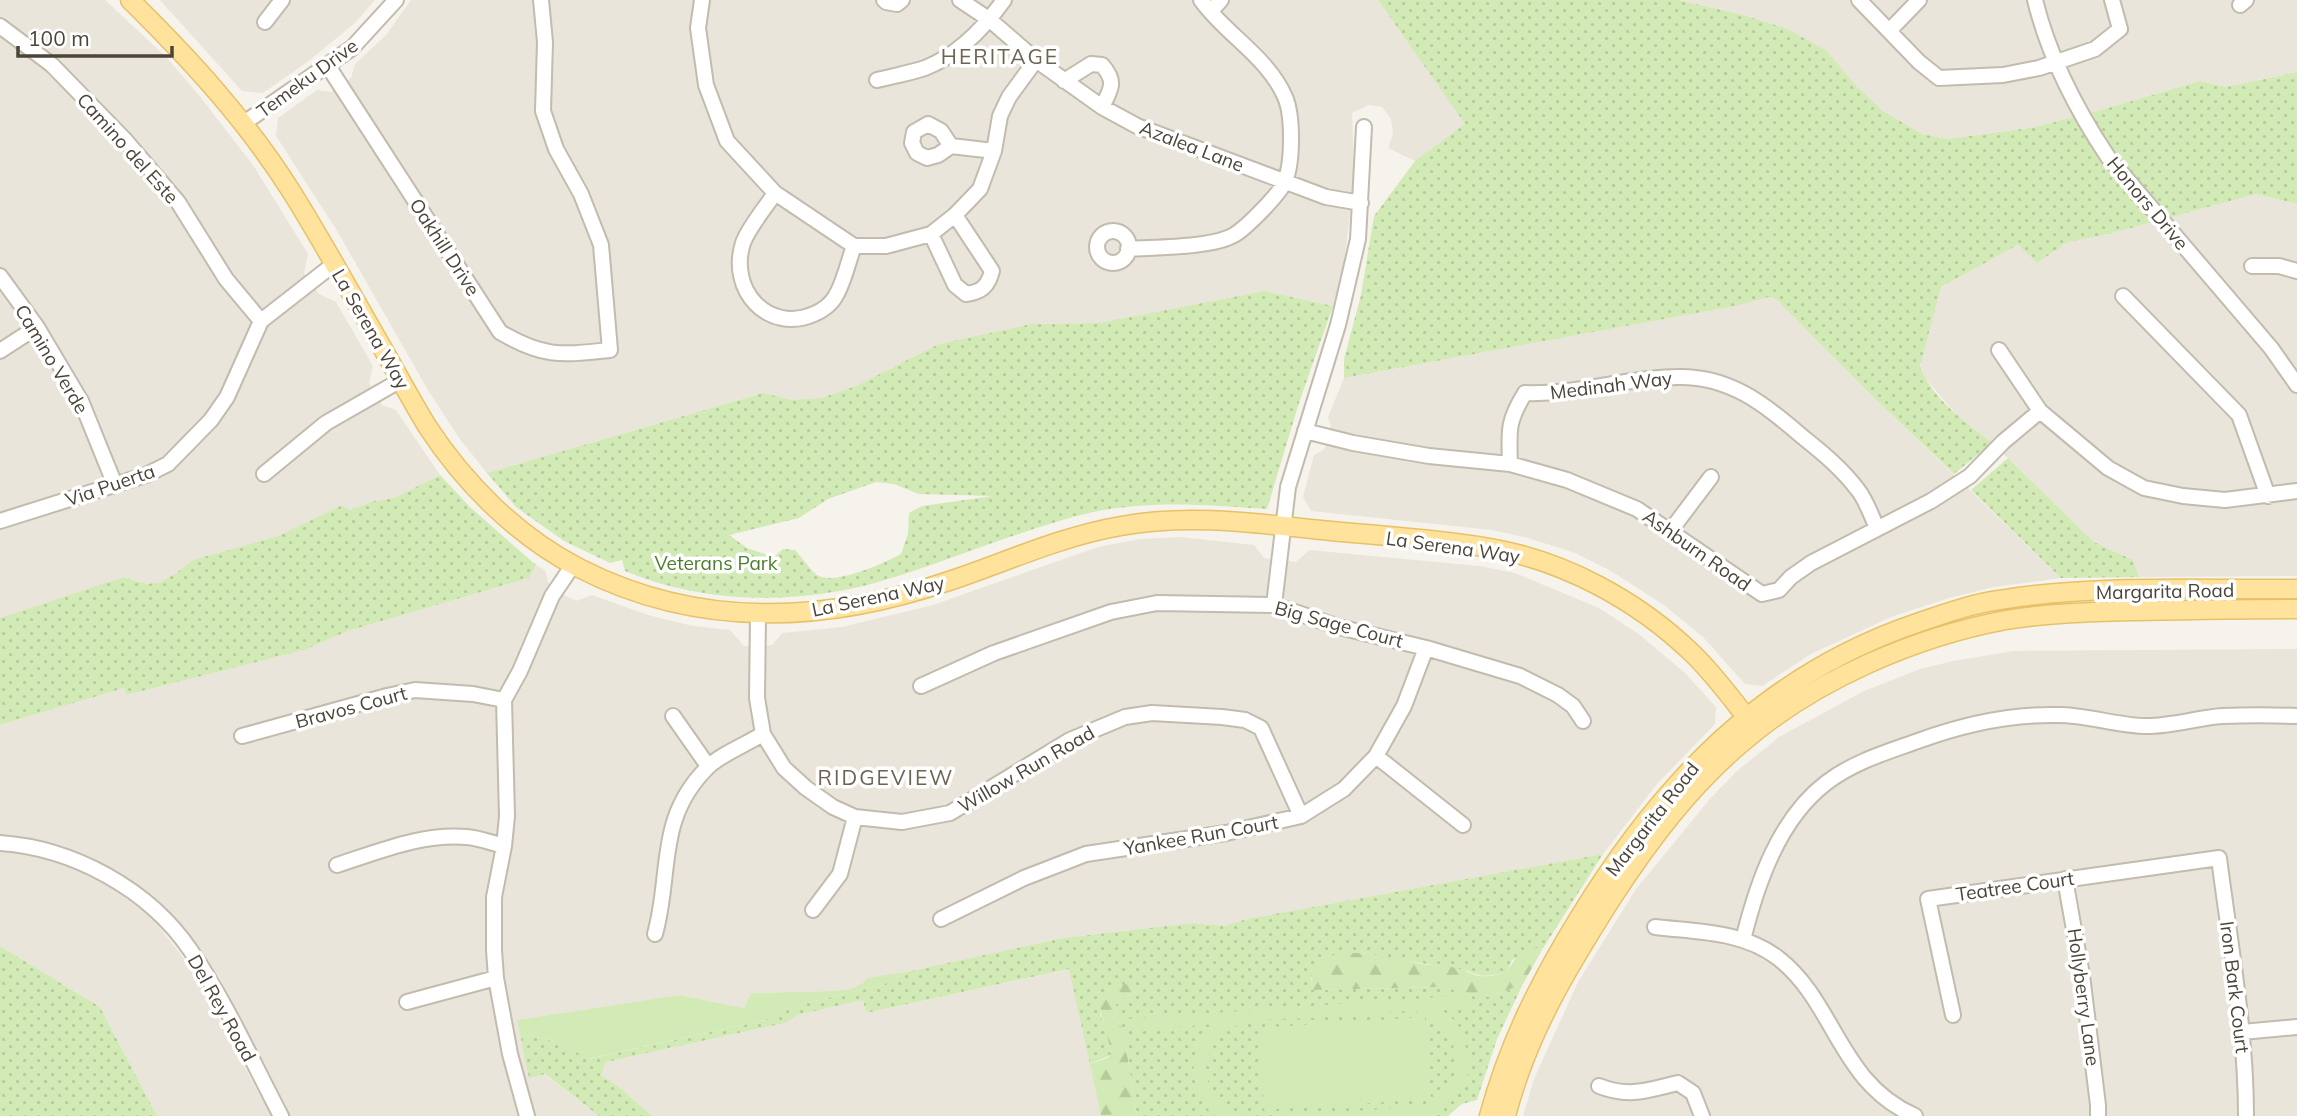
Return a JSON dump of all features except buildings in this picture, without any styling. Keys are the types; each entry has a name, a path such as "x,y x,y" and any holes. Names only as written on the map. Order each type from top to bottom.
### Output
{"main road":[{"name":"La Serena Way","path":"130,0 179,48 244,122 291,191 428,427 459,469 506,518 573,565 609,583 647,596 707,609 758,615 847,607 921,590 1078,536 1157,521 1211,519 1493,549 1570,572 1634,607 1692,653 1752,723"},
{"name":"Margarita Road","path":"1489,1116 1501,1072 1541,982 1591,898 1631,840 1674,785 1813,670 1852,648 1939,615 1996,600 2039,594 2099,591 2297,589"},
{"name":"Margarita Road","path":"1506,1116 1525,1054 1561,978 1629,873 1673,813 1752,723 1866,666 1926,641 2006,620 2090,612 2297,609"}],"street":[{"path":"265,22 282,0"},
{"name":"Temeku Drive","path":"244,122 352,48 396,0"},
{"name":"Oakhill Drive","path":"328,66 500,332 523,346 548,353 610,350 601,245 581,194 556,149 543,111 545,42 541,0"},
{"path":"702,0 698,28 706,85 727,141 775,193 854,246 886,246 931,234 955,215 980,189 994,151 1000,116 1036,60"},
{"path":"884,0 897,4 902,0"},
{"name":"Azalea Lane","path":"960,0 990,20 1064,81 1138,127 1333,199 1361,203"},
{"path":"877,80 926,67 959,48 990,20 1004,0"},
{"path":"1859,0 1919,62 1939,78 2003,75 2039,68 2095,48 2120,29 2112,0"},
{"path":"1890,30 1919,0"},
{"name":"Honors Drive","path":"2035,0 2055,61 2088,128 2108,157 2271,348 2297,385"},
{"path":"1128,249 1204,243 1233,235 1256,217 1285,182 1292,126 1284,96 1268,70 1211,4"},
{"name":"Camino del Este","path":"0,26 51,65 126,141 178,202 224,276 261,321"},
{"path":"1064,81 1091,64 1102,65 1111,79 1111,88 1102,107"},
{"path":"1274,605 1288,487 1349,281 1358,239 1364,127"},
{"path":"951,146 994,151"},
{"path":"775,193 743,242 740,265 743,286 761,310 780,319 801,319 822,311 835,297 854,246"},
{"path":"931,234 954,285 966,294 983,289 989,282 992,271 955,215"},
{"name":"Via Puerta","path":"0,521 146,475 168,464 211,420 227,397 261,321 334,264"},
{"path":"2252,266 2278,266 2297,271"},
{"name":"Camino Verde","path":"0,276 37,327 80,401 115,485"},
{"path":"2123,296 2239,415 2268,496"},
{"path":"0,351 37,327"},
{"path":"1999,350 2040,411 2108,468 2144,488 2183,496 2225,500 2297,491"},
{"name":"Medinah Way","path":"1510,464 1509,434 1512,413 1525,393 1546,394 1652,378 1702,378 1760,401 1838,466 1860,492 1877,527"},
{"path":"264,474 326,423 401,380"},
{"name":"Ashburn Road","path":"1305,431 1353,443 1429,456 1510,464 1567,480 1637,509 1762,594 1779,590 1791,577 1811,563 1931,501 1970,476 2003,442 2040,411"},
{"path":"1671,530 1711,477"},
{"path":"527,1116 510,1054 496,978 492,925 496,880 504,846 507,816 504,700 520,671 552,596 573,565"},
{"name":"Big Sage Court","path":"921,686 994,653 1111,612 1157,603 1274,605 1339,627 1426,648 1520,676 1542,686 1573,706 1583,721"},
{"name":"Willow Run Road","path":"758,615 757,686 763,734 784,768 806,788 833,807 855,817 902,822 950,813 1070,740 1125,717 1152,713 1245,720 1261,728 1301,816"},
{"name":"Yankee Run Court","path":"941,919 1024,878 1086,854 1226,833 1301,816 1344,789 1376,756 1404,706 1426,648"},
{"name":"Bravos Court","path":"242,736 415,690 473,694 504,700"},
{"path":"1743,940 1770,858 1787,825 1825,783 1850,767 1886,752 1972,723 2007,717 2062,715 2146,726 2222,716 2297,716"},
{"path":"673,716 708,766"},
{"path":"655,934 662,908 666,847 683,798 708,766 763,734"},
{"path":"1376,756 1463,825"},
{"path":"813,910 840,874 855,817"},
{"path":"337,865 408,842 437,838 467,836 504,846"},
{"name":"Del Rey Road","path":"0,843 58,854 90,867 125,887 156,911 189,948 210,982 281,1116"},
{"name":"Teatree Court","path":"1953,1015 1928,899 2219,858"},
{"name":"Iron Bark Court","path":"2219,858 2242,1032 2246,1116"},
{"name":"Hollyberry Lane","path":"2065,879 2082,975 2098,1116"},
{"path":"1655,927 1720,933 1743,940 1777,957 1821,1010 1842,1049 1878,1095 1915,1116"},
{"path":"407,1002 496,978"},
{"path":"2242,1032 2297,1027"},
{"path":"1599,1087 1616,1093 1634,1093 1678,1083 1693,1093 1702,1116"}],"shaded area":[{"path":"0,0 105,0 166,57 253,165 308,254 304,273 319,294 336,302 373,366 369,383 382,405 396,410 440,475 394,498 374,501 350,510 342,505 278,536 193,560 160,582 147,584 123,577 0,618"},
{"path":"160,0 375,0 355,23 310,60 263,93 242,91"},
{"name":"HERITAGE","path":"411,0 1378,0 1466,125 1415,161 1388,148 1393,134 1391,119 1382,107 1369,105 1352,113 1354,169 1349,223 1344,262 1333,306 1264,291 1099,323 1031,324 939,344 856,386 821,398 794,400 763,393 487,473 459,438 428,390 336,229 276,136 278,118 317,90 331,92 351,78 355,64 386,35"},
{"path":"1680,0 2297,0 2297,72 2226,87 2200,81 2035,127 1948,139 1922,134 1883,111 1785,28"},
{"path":"2256,194 2297,204 2297,576 2139,577 2133,560 2094,542 2008,458 1957,415 1923,376 1920,361 1941,287 2018,245 2037,263 2068,242 2109,234"},
{"path":"1768,297 1776,299 1871,395 2061,578 1994,587 1891,617 1811,654 1762,686 1745,684 1703,637 1664,605 1611,571 1575,553 1492,530 1311,511 1303,497 1314,455 1324,450 1331,426 1328,417 1344,378 1734,306"},
{"name":"RIDGEVIEW","path":"1180,537 1254,545 1264,558 1296,562 1309,550 1479,566 1515,573 1599,608 1640,635 1685,673 1716,707 1715,724 1657,784 1603,854 1247,919 1224,926 1192,923 1063,938 893,975 851,989 751,993 744,1008 679,995 518,1020 544,1074 599,1116 290,1116 219,977 183,927 138,885 85,856 36,839 0,835 0,725 124,688 126,695 304,650 348,631 529,578 536,565 545,570 550,588 576,601 592,595 648,615 693,626 730,630 744,646 757,646 772,645 782,633 842,627 933,605 1098,547 1140,539"},
{"path":"2297,649 2297,1116 1523,1116 1534,1079 1578,982 1636,889 1709,800 1737,771 1779,737 1864,691 1920,669 1953,661 2014,651"},
{"path":"0,850 59,862 107,884 153,919 192,969 271,1116 157,1116 100,1007 0,946"},
{"path":"1070,969 1101,1116 652,1116 601,1075 606,1062 785,1023 798,1015 863,1000 866,1013"}],"green space":[{"path":"1378,0 1679,0 1744,15 1785,28 1826,50 1856,86 1883,111 1922,134 1948,139 2035,127 2200,81 2226,87 2297,72 2297,204 2256,194 2109,234 2068,242 2037,263 2018,245 1941,287 1920,366 1941,399 1992,443 1954,474 1776,299 1769,297 1735,306 1344,378 1344,359 1361,295 1374,216 1415,161 1465,124"},
{"name":"Veterans Park","path":"1264,291 1333,306 1299,403 1267,509 1201,505 1115,508 1047,525 859,587 812,595 758,598 677,588 625,571 622,560 610,563 564,541 516,507 487,473 763,393 793,400 821,398 856,386 939,344 1031,324 1099,323","holes":["876,482 894,484 919,494 993,496 922,506 909,513 908,534 901,554 859,572 835,578 817,575 795,550 783,549 774,557 747,548 729,535 799,518 828,499"]},
{"path":"2008,458 2094,542 2133,560 2139,577 2061,578 1971,490"},
{"path":"440,475 470,507 536,565 529,578 348,631 304,650 126,695 124,688 0,725 0,618 123,577 147,584 160,582 193,560 278,536 342,505 350,510 374,501 394,498"},
{"path":"1603,854 1542,950 1537,948 1512,960 1507,972 1482,975 1362,953 1347,955 1311,977 1311,990 1445,987 1476,997 1489,997 1523,984 1497,1039 1477,1100 1462,1104 1448,1116 1137,1116 1124,1035 1114,1009 1116,1004 1136,990 1100,1013 1110,1042 1111,1055 1090,1064 1069,969 866,1013 863,1000 798,1015 785,1023 606,1062 601,1075 652,1116 599,1116 545,1074 529,1078 519,1029 535,1037 563,1043 588,1059 765,1020 798,1005 883,985 906,972 1063,938 1192,923 1224,926 1247,919"},
{"path":"0,946 100,1007 157,1116 0,1116"},
{"path":"1537,948 1542,950 1523,984 1489,997 1476,997 1445,987 1310,990 1313,973 1318,964 1327,957 1339,954 1384,956 1487,976 1507,972 1518,956"},
{"path":"906,972 883,985 798,1005 765,1020 587,1059 563,1043 535,1037 519,1029 517,1020 679,995 744,1008 751,993 851,989 862,984 867,978"},
{"path":"1129,984 1137,989 1116,1004 1114,1009 1124,1035 1137,1116 1101,1116 1090,1064 1111,1055 1101,1001 1105,993 1114,987"},
{"path":"1468,995 1470,1007 1442,1010 1460,1028 1469,1058 1468,1073 1461,1091 1445,1108 1430,1116 1273,1116 1415,1107 1438,1098 1451,1085 1455,1072 1453,1046 1437,1023 1411,1011 1267,1020 1246,1023 1227,1031 1216,1041 1209,1053 1206,1066 1208,1079 1220,1102 1231,1111 1245,1116 1215,1116 1208,1110 1199,1094 1194,1075 1195,1057 1201,1041 1214,1024 1127,1031 1126,1019"},
{"path":"1425,1017 1431,1099 1264,1110 1259,1028"}],"district":[{"name":"HERITAGE","path":"1000,56"},
{"name":"RIDGEVIEW","path":"886,777"}]}
